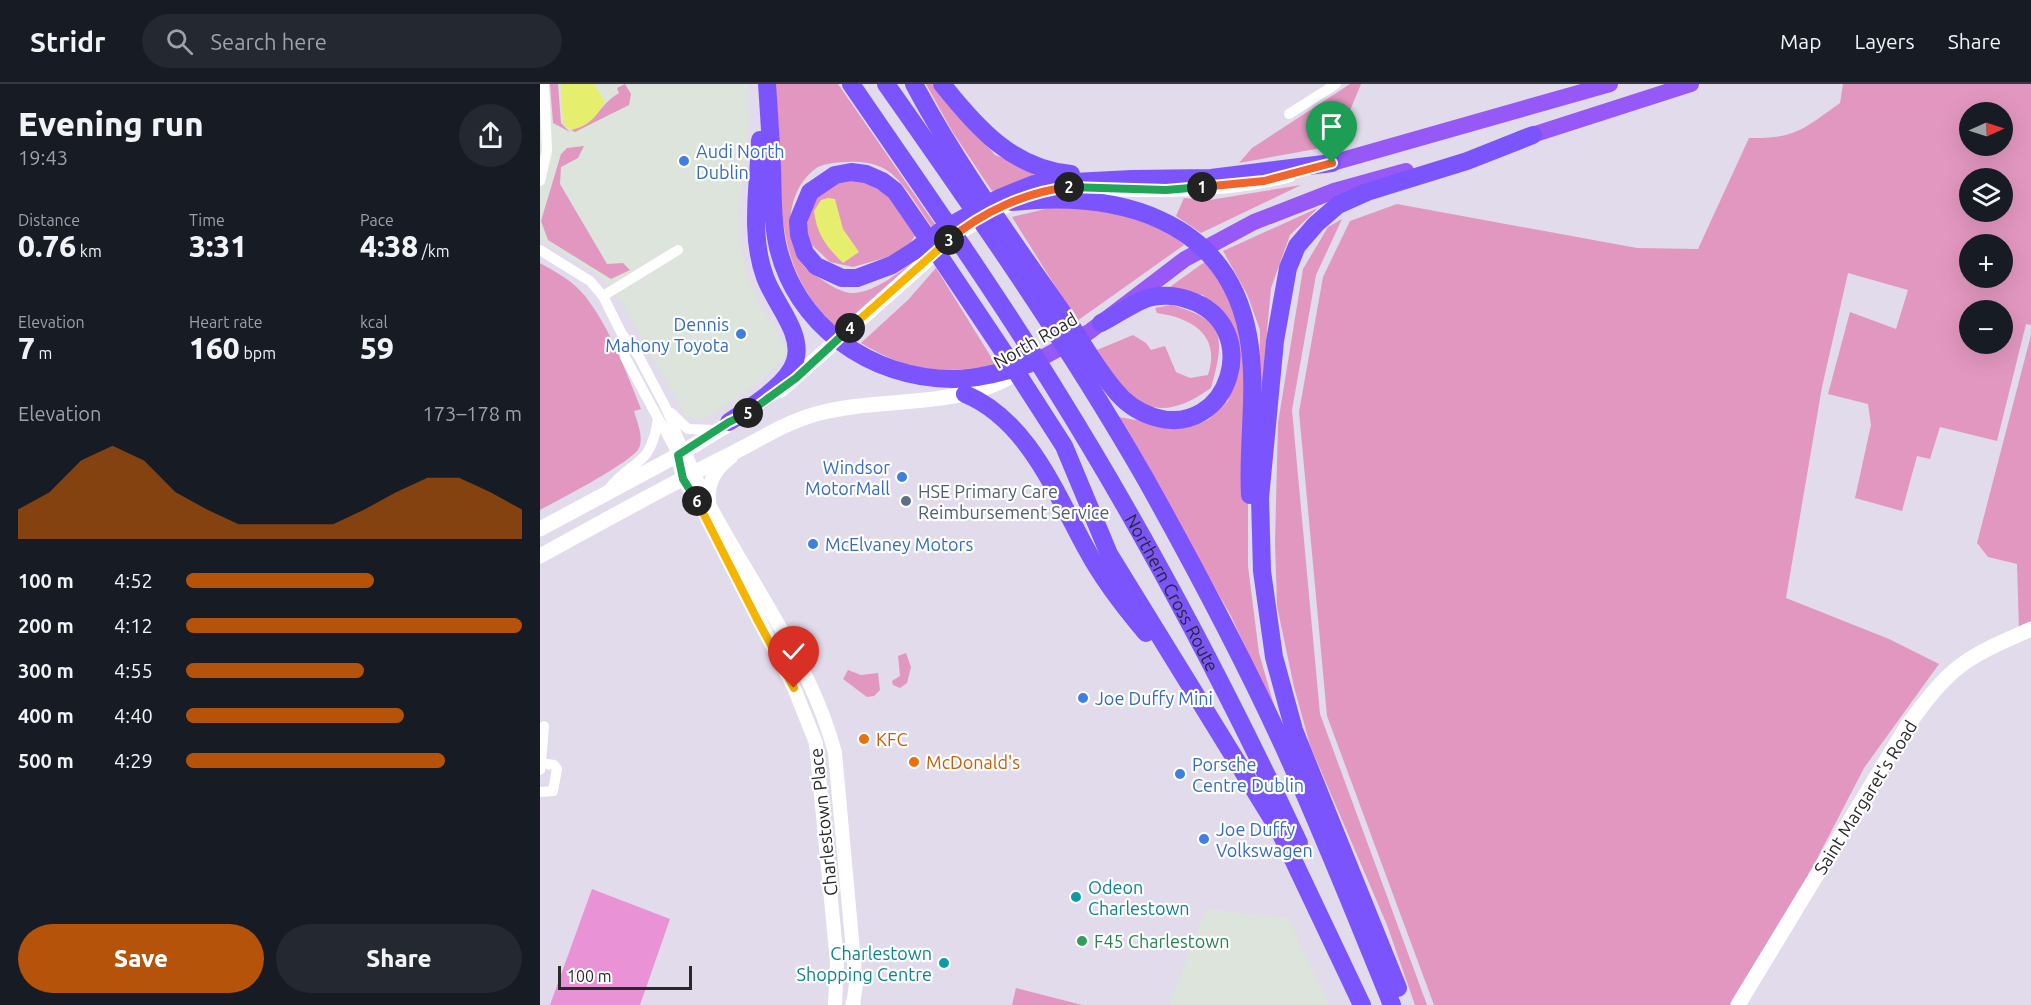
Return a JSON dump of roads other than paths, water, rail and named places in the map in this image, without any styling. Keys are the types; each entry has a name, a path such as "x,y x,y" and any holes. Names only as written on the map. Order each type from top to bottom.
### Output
{"highway":[{"path":"723,426 768,394 786,376 795,363 798,350 796,337 772,296 759,252 757,227 760,84"},
{"path":"767,84 776,240 786,274 813,316 839,341 870,361 898,372 953,379 975,377 1029,365"},
{"name":"Northern Cross Route","path":"851,84 1055,387 1164,572 1212,663 1316,879 1368,1005"},
{"path":"886,84 965,183"},
{"path":"914,84 965,183"},
{"path":"942,84 974,124 1000,147 1026,163 1057,173 1132,178"},
{"path":"1362,1005 1279,830 1192,689 1178,662 1122,576 1098,529 1064,446 1001,348 951,274 915,219 895,191 882,181 866,174 851,172 835,175 810,192 798,221 799,235 805,253 816,266 842,278 857,279 874,274 914,250 1005,200 1034,184 1132,178 1211,178 1332,163 1610,84"},
{"name":"North Road","path":"1029,365 1101,323 1185,259 1254,222 1334,191 1533,135 1691,84"},
{"path":"1399,1005 1397,986 1389,964 1294,730 1274,657 1262,571 1260,498 1275,340 1288,268 1297,246 1316,224 1338,206 1367,192 1467,160 1533,135"},
{"name":"Northern Cross Route","path":"965,183 1088,367 1201,582 1281,740 1392,1005"},
{"path":"1005,200 1084,199 1111,203 1167,222 1194,240 1216,262 1231,284 1241,307 1249,336 1251,373 1249,487 1253,563 1263,642 1279,705 1301,770 1310,806"},
{"path":"1088,367 1135,409 1165,420 1193,416 1208,407 1219,397 1232,369 1228,337 1212,312 1182,297 1145,299 1101,323"},
{"path":"965,394 986,402 1026,446 1054,486 1101,575 1192,689"}],"main road":[{"path":"540,529 757,409 796,378 953,237 1005,200 1067,187 1166,190 1264,181 1332,163"},
{"name":"North Road","path":"540,556 792,422 844,408 965,394 1009,379 1029,365"},
{"name":"Saint Margaret's Road","path":"1738,1005 1913,718 1959,667 1984,651 2031,629"}],"street":[{"path":"540,181 547,152 544,84"},
{"path":"1289,114 1336,84"},
{"path":"540,250 590,281 603,296 622,334 638,355 666,408 681,453"},
{"path":"603,296 678,250"},
{"path":"622,334 625,357 658,419 681,453"},
{"path":"666,408 688,429 723,426"},
{"path":"607,492 619,476 641,462 650,452 658,419"},
{"path":"719,523 710,503 710,483 727,460 748,445"},
{"name":"Charlestown Place","path":"681,453 688,476 704,512 794,688 816,743 837,962 835,1005"},
{"name":"Charlestown Place","path":"688,476 719,523 780,629 829,730 835,753 856,984 853,1004"},
{"path":"540,792 554,791 558,769 554,765 540,767 544,726"}],"place":[{"name":"Audi North Dublin","path":"684,161"},
{"name":"Dennis Mahony Toyota","path":"741,334"},
{"name":"Windsor MotorMall","path":"902,477"},
{"name":"HSE Primary Care Reimbursement Service","path":"906,501"},
{"name":"McElvaney Motors","path":"813,544"},
{"name":"Joe Duffy Mini","path":"1083,698"},
{"name":"KFC","path":"864,739"},
{"name":"McDonald's","path":"914,762"},
{"name":"Porsche Centre Dublin","path":"1180,774"},
{"name":"Joe Duffy Volkswagen","path":"1204,839"},
{"name":"Odeon Charlestown","path":"1076,897"},
{"name":"F45 Charlestown","path":"1082,941"},
{"name":"Charlestown Shopping Centre","path":"944,963"}]}
